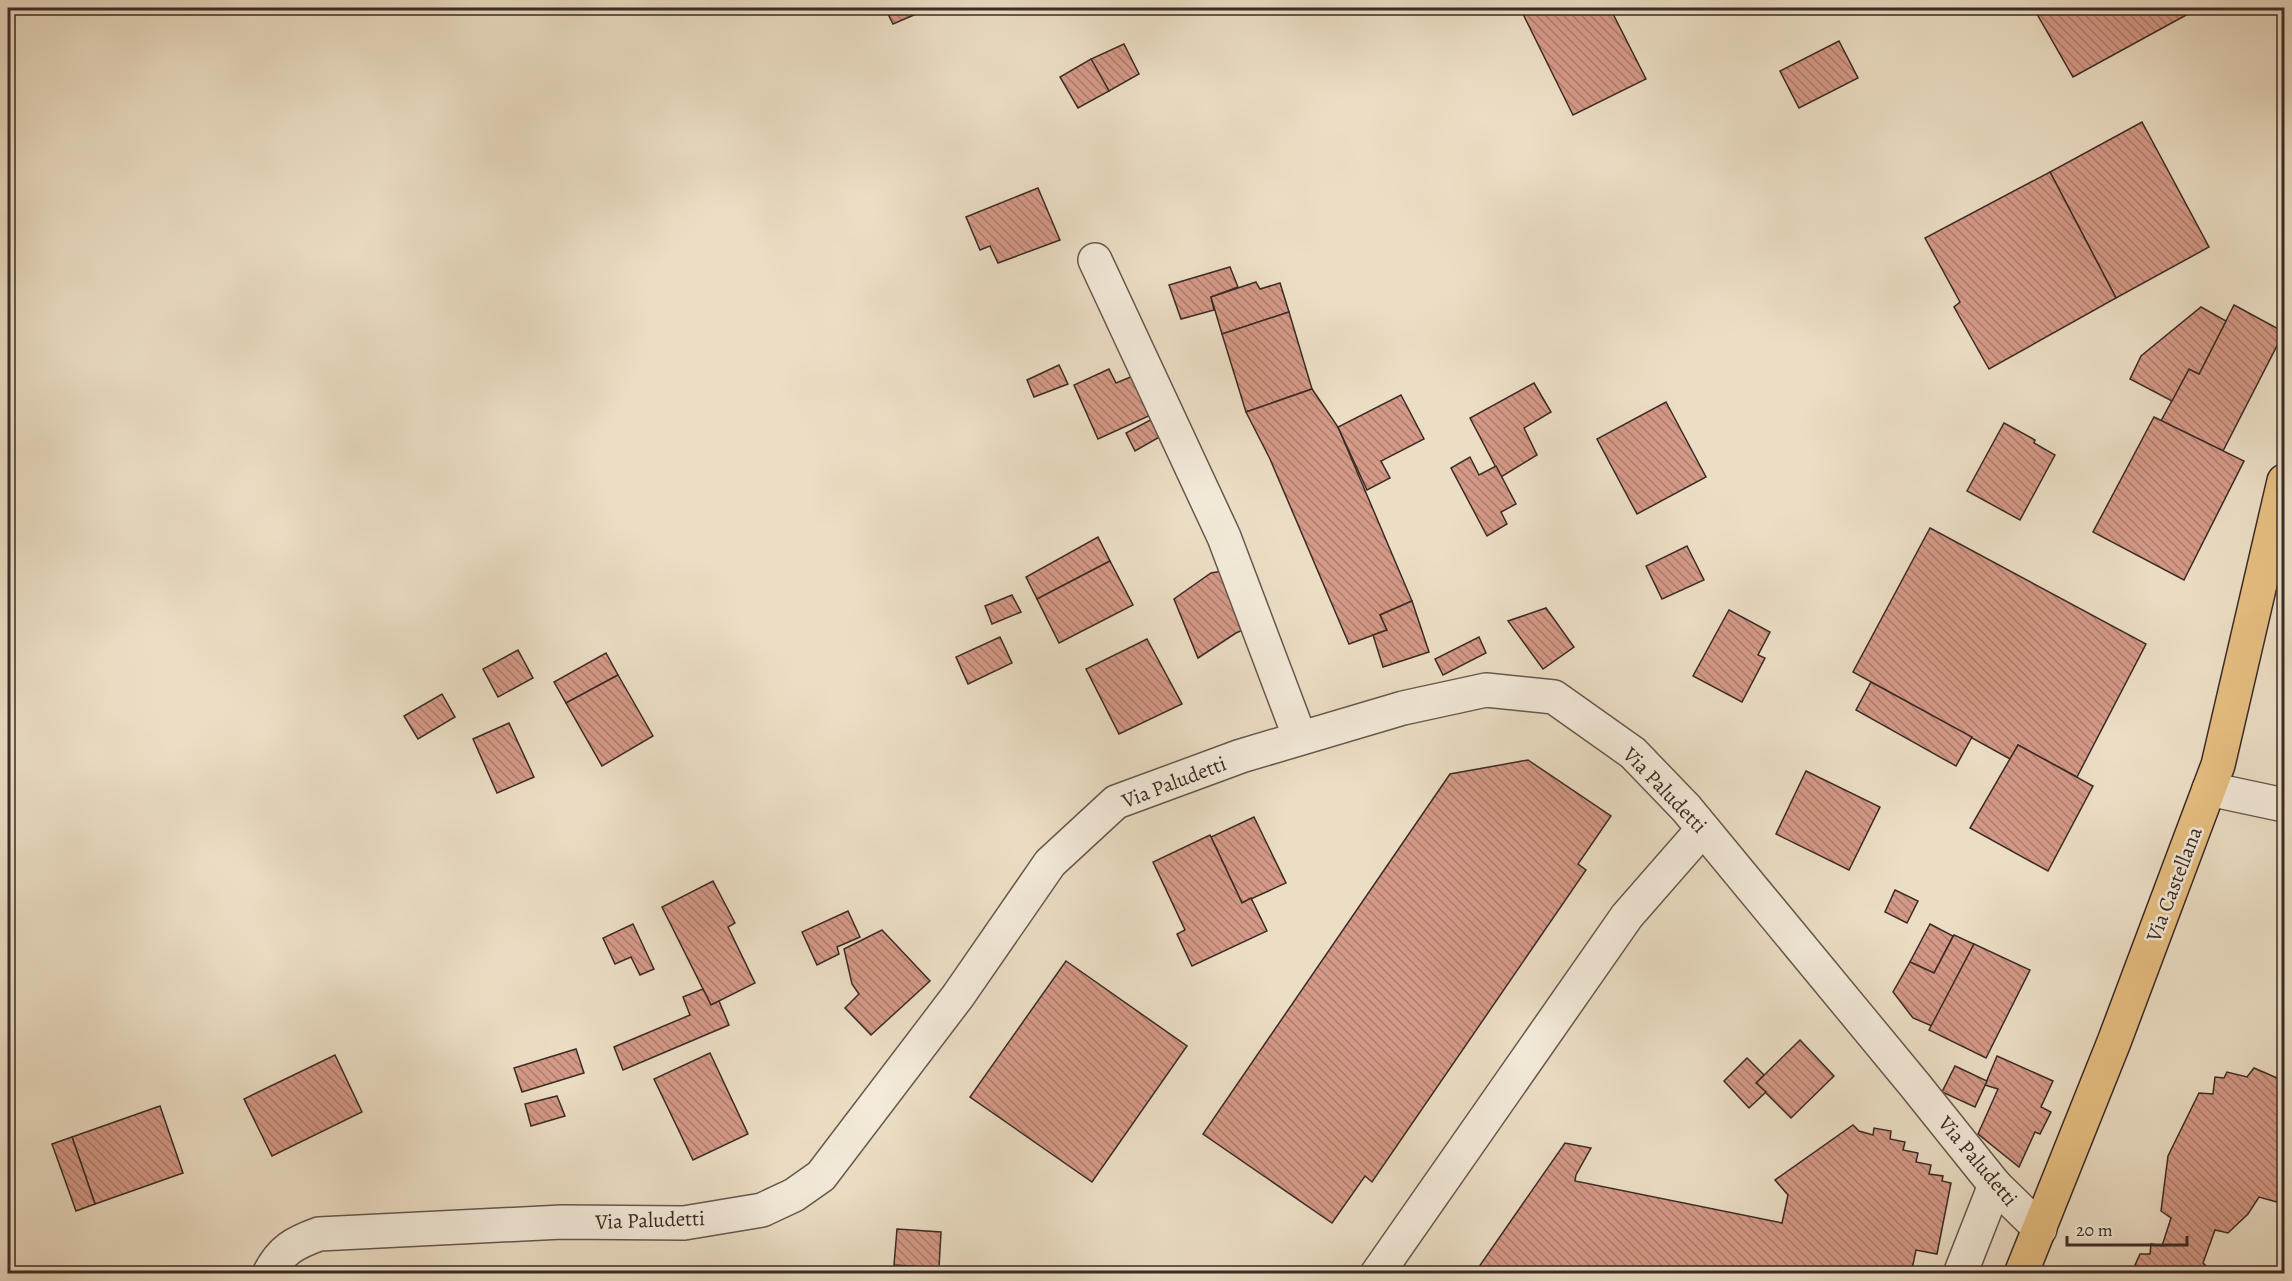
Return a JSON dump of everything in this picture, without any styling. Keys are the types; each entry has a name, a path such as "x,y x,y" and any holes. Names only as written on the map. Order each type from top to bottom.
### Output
{"main road":[{"name":"Via Castellana","path":"2021,1274 2114,1042 2218,765 2284,481"}],"street":[{"path":"1095,260 1224,537 1300,738"},
{"name":"Via Paludetti","path":"268,1274 276,1259 295,1242 319,1234 562,1222 684,1223 762,1210 794,1195 821,1176 958,996 1050,863 1116,802 1241,756 1300,738 1403,708 1486,690 1554,697 1633,753 1703,829 1995,1185 2040,1230"},
{"path":"2209,789 2284,805"},
{"path":"1377,1274 1627,916 1703,829"},
{"path":"1960,1274 1995,1185"}],"building":[{"path":"885,8 930,8 893,24"},
{"path":"1520,8 1610,8 1646,79 1573,115"},
{"path":"2050,8 2199,8 2073,77 2037,14"},
{"path":"1839,41 1858,78 1799,108 1780,71"},
{"path":"1124,44 1139,74 1109,91 1091,59"},
{"path":"1091,59 1109,91 1078,108 1060,77"},
{"path":"2142,122 2209,247 2116,298 2050,172"},
{"path":"2050,172 2116,298 1989,369 1954,307 1960,302 1925,238"},
{"path":"1038,188 1060,240 998,263 990,246 980,250 966,217"},
{"path":"1230,267 1238,287 1211,297 1214,310 1181,319 1169,285"},
{"path":"1256,282 1260,289 1280,283 1289,312 1222,334 1211,297"},
{"path":"2234,305 2284,332 2223,451 2161,421 2189,369 2199,374"},
{"path":"2201,307 2226,321 2199,374 2189,369 2172,401 2130,379 2141,356"},
{"path":"1289,312 1312,389 1246,412 1222,334"},
{"path":"1059,365 1068,384 1034,397 1027,380"},
{"path":"1109,369 1116,383 1133,376 1151,415 1098,439 1074,385"},
{"path":"1534,383 1551,412 1524,428 1537,455 1501,477 1470,418"},
{"path":"1312,389 1338,427 1412,601 1380,615 1387,630 1349,644 1270,459 1246,412"},
{"path":"1401,395 1424,439 1381,461 1390,478 1367,490 1338,427"},
{"path":"1666,402 1706,477 1637,514 1597,439"},
{"path":"2154,417 2244,461 2184,580 2093,532"},
{"path":"1154,418 1163,435 1135,451 1126,433"},
{"path":"2004,423 2035,440 2034,443 2055,455 2020,520 1967,491"},
{"path":"1470,457 1479,475 1496,466 1516,504 1501,512 1507,524 1487,536 1451,468"},
{"path":"1930,528 2146,644 2077,777 2018,745 2010,759 1853,672"},
{"path":"1098,537 1110,561 1037,599 1026,577"},
{"path":"1687,546 1704,580 1662,599 1646,566"},
{"path":"1110,561 1133,605 1059,643 1037,599"},
{"path":"1233,569 1254,625 1236,633 1198,658 1174,599 1211,573"},
{"path":"1012,595 1021,612 992,624 985,606"},
{"path":"1412,601 1429,652 1383,667 1373,635 1387,630 1380,615"},
{"path":"1546,608 1574,647 1543,669 1508,621"},
{"path":"1729,610 1770,632 1758,655 1765,658 1742,702 1693,676"},
{"path":"1000,637 1012,663 968,684 956,657"},
{"path":"1479,637 1486,653 1443,675 1435,659"},
{"path":"1147,639 1182,704 1119,734 1086,669"},
{"path":"518,650 533,678 498,697 483,669"},
{"path":"606,653 618,675 566,703 554,682"},
{"path":"618,675 653,736 602,766 566,703"},
{"path":"1871,682 1972,737 1956,766 1856,710"},
{"path":"442,694 455,717 418,739 404,716"},
{"path":"509,723 534,777 497,793 473,739"},
{"path":"2018,745 2093,786 2048,871 1970,828"},
{"path":"1528,760 1611,816 1578,864 1586,870 1372,1182 1365,1176 1332,1223 1203,1134 1450,774"},
{"path":"1806,771 1880,807 1849,870 1776,834"},
{"path":"1254,817 1286,883 1242,903 1211,837"},
{"path":"1210,835 1242,903 1251,898 1267,931 1192,966 1177,934 1185,930 1153,862"},
{"path":"713,881 735,923 728,927 755,983 711,1005 662,907"},
{"path":"1895,890 1918,901 1907,923 1885,912"},
{"path":"848,911 860,937 837,947 839,954 817,965 802,932"},
{"path":"633,924 654,969 640,975 631,957 615,964 603,938"},
{"path":"1930,924 1953,936 1934,973 1910,962"},
{"path":"882,930 930,981 871,1035 845,1008 859,994 852,984 844,949"},
{"path":"1954,935 1974,944 1932,1026 1913,1018 1893,992 1910,962 1934,973"},
{"path":"1974,944 2030,970 1986,1058 1929,1030"},
{"path":"1066,961 1187,1046 1092,1182 970,1097"},
{"path":"703,989 711,1005 719,1001 729,1025 623,1070 614,1047 690,1015 683,997"},
{"path":"1800,1040 1834,1076 1791,1118 1756,1083"},
{"path":"576,1049 584,1073 522,1092 514,1068"},
{"path":"710,1053 748,1134 693,1160 654,1079"},
{"path":"335,1055 362,1112 272,1156 244,1099"},
{"path":"1997,1056 2053,1081 2041,1107 2051,1112 2040,1134 2035,1132 2019,1167 1978,1134 1998,1089 1985,1085"},
{"path":"1747,1058 1764,1075 1756,1083 1766,1092 1749,1108 1724,1081"},
{"path":"1955,1066 1987,1081 1975,1107 1942,1092"},
{"path":"2254,1068 2284,1081 2284,1185 2277,1202 2259,1197 2248,1214 2228,1233 2215,1230 2203,1263 2215,1274 2131,1274 2140,1254 2150,1254 2151,1244 2162,1246 2171,1218 2161,1211 2168,1156 2199,1093 2213,1094 2215,1077 2224,1078 2227,1072 2247,1077"},
{"path":"557,1096 565,1116 531,1126 525,1104"},
{"path":"160,1106 183,1173 95,1204 72,1137"},
{"path":"1853,1125 1859,1131 1873,1135 1874,1128 1891,1131 1890,1139 1905,1142 1903,1150 1918,1153 1916,1162 1931,1165 1929,1174 1943,1176 1942,1181 1951,1183 1937,1254 1916,1250 1911,1274 1474,1274 1565,1143 1591,1148 1575,1181 1782,1223 1788,1195 1775,1180"},
{"path":"72,1137 95,1204 76,1211 52,1144"},
{"path":"897,1229 941,1232 939,1268 894,1265"}]}
